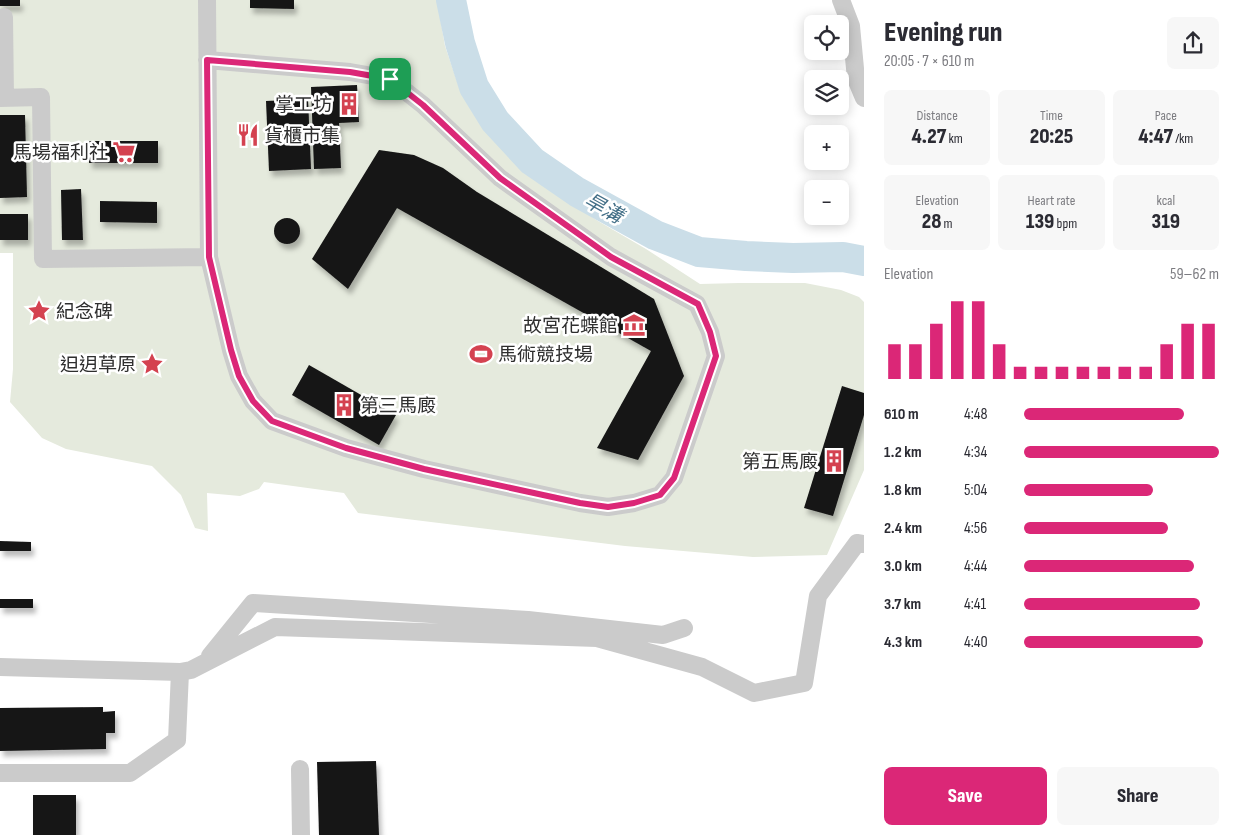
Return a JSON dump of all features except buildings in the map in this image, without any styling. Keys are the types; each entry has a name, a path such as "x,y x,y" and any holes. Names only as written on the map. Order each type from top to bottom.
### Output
{"street":[{"path":"207,0 207,60 209,257 231,350 239,376 253,401 272,421 346,448 424,469 580,503 608,507 634,503 660,495 674,478 716,356 710,332 698,304 611,257 500,178 423,105 390,79 350,72 207,60"},
{"path":"841,0 851,26 856,79 864,98"},
{"path":"4,17 2,98 41,97 44,260 209,257"},
{"path":"0,667 180,672 191,670 275,627 598,638 702,667 754,693 804,683 818,596 857,543 864,544"},
{"path":"205,663 253,603 528,620 663,635 684,628"},
{"path":"0,773 130,773 177,740 180,672"},
{"path":"300,769 301,835"}],"shaded area":[{"path":"0,0 437,0 445,46 461,93 483,126 520,163 556,194 700,284 805,283 841,290 859,297 864,302 864,470 827,555 753,557 625,546 358,513 344,493 264,482 259,489 240,496 207,493 208,531 195,528 181,495 152,466 66,449 42,438 10,402 13,369 13,253 0,253"}],"waterway":[{"name":"旱溝","path":"451,0 460,43 474,87 495,121 532,161 577,192 655,235 699,252 793,258 843,257 864,261"}],"place":[{"name":"掌工坊","path":"349,104"},
{"name":"貨櫃市集","path":"248,135"},
{"name":"馬場福利社","path":"124,152"},
{"name":"紀念碑","path":"39,311"},
{"name":"故宮花蝶館","path":"634,325"},
{"name":"馬術競技場","path":"481,354"},
{"name":"𨑨迌草原","path":"152,364"},
{"name":"第三馬廄","path":"344,405"},
{"name":"第五馬廄","path":"834,461"}],"route":[{"path":"207,60 350,72 390,79 423,105 500,178 611,257 698,304 710,332 716,356 674,478 660,495 634,503 608,507 580,503 424,469 346,448 272,421 253,401 239,376 231,350 209,257 207,60"}]}
